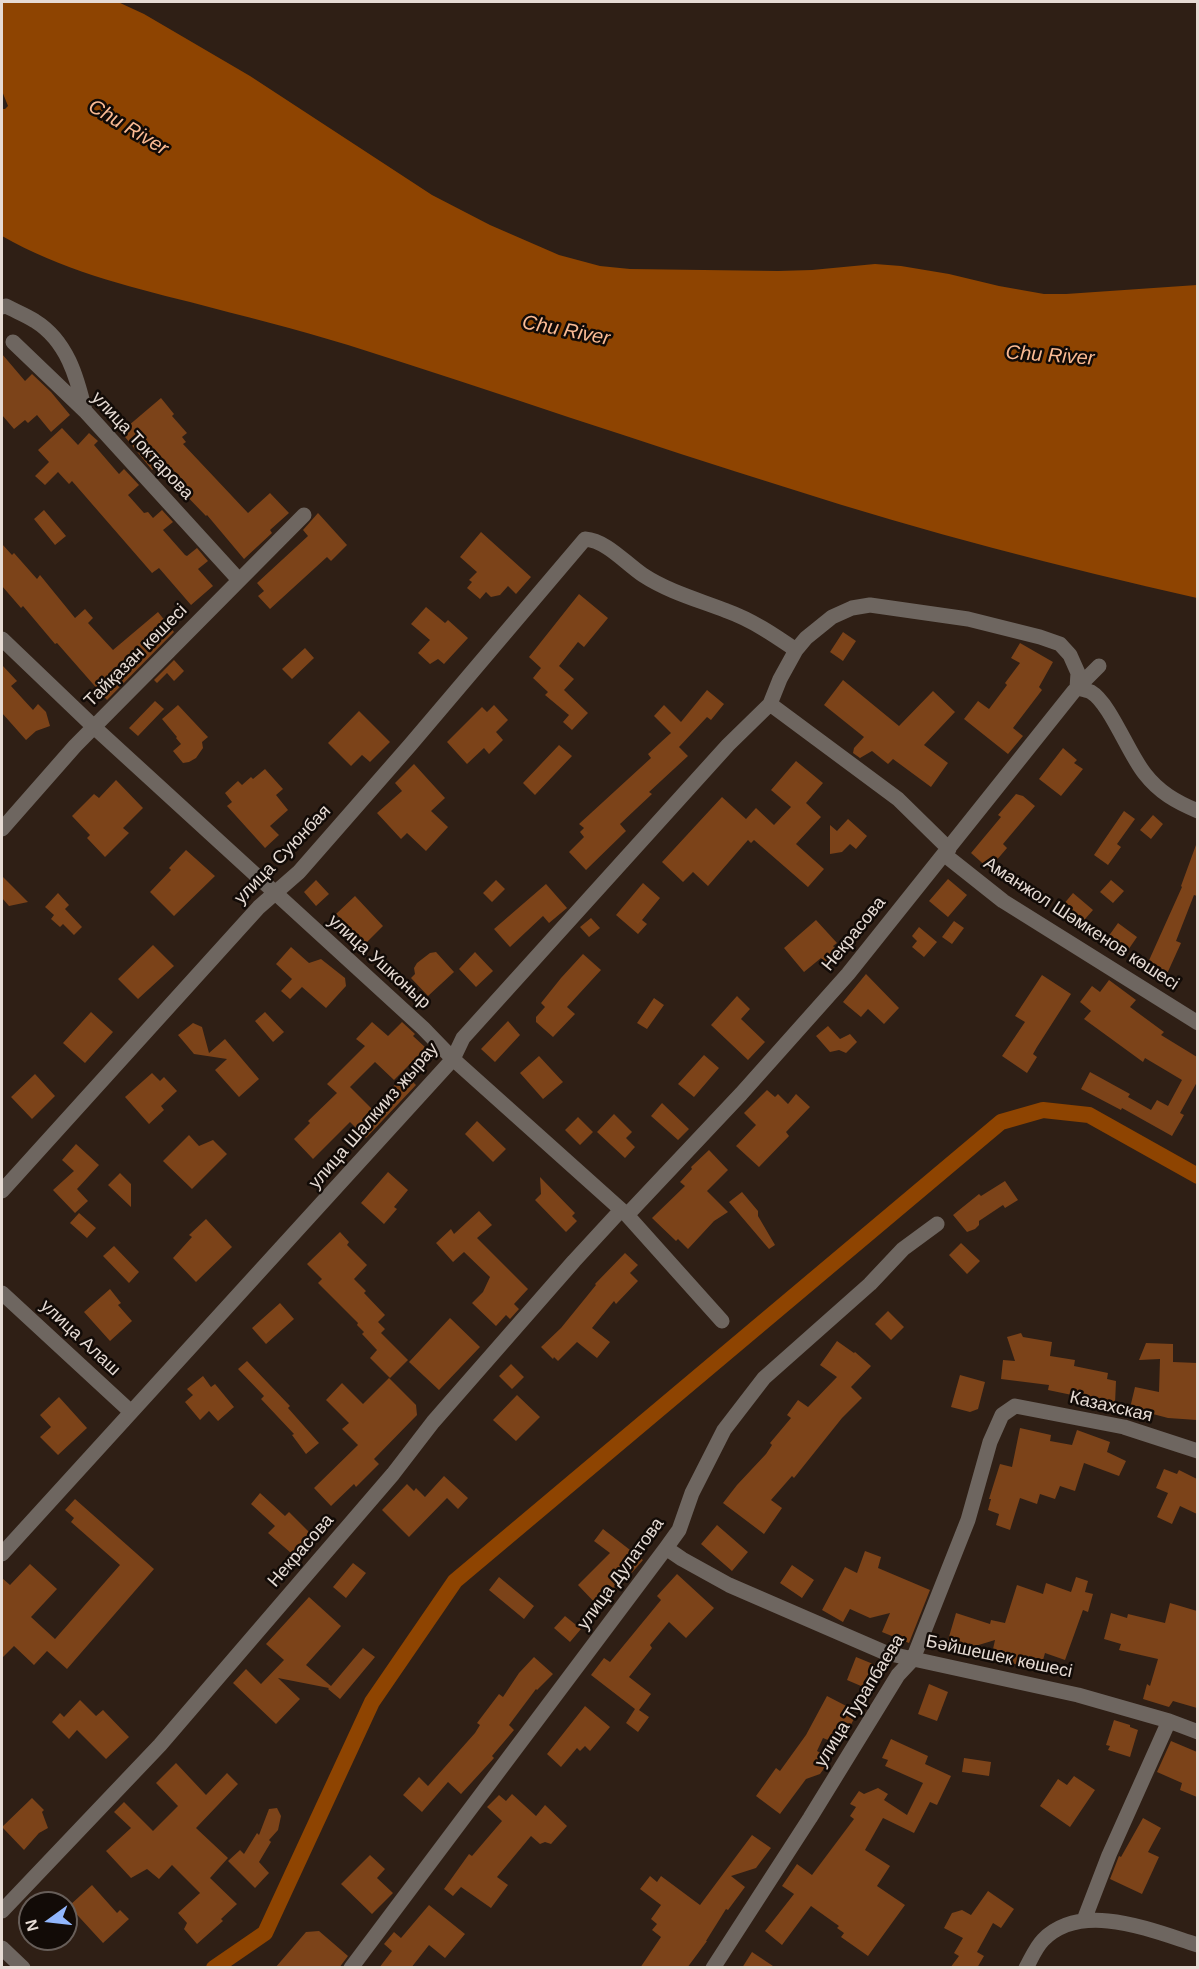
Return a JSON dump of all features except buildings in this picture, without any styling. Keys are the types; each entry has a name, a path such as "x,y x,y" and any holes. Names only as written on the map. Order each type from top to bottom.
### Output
{"street":[{"path":"2,307 6,306 36,321 60,344 75,372 86,411"},
{"name":"улица Токтарова","path":"13,342 86,411 239,580"},
{"name":"Тайқазан көшесі","path":"2,829 94,727 304,514"},
{"name":"улица Суюнбая","path":"2,1191 259,907 299,872 585,539 596,540 644,576 691,599 729,611 766,629 796,650"},
{"name":"улица Шалкииз жырау","path":"2,1554 453,1059 463,1038 471,1029 728,745 770,704 780,679 796,650 806,638 832,617 852,608 870,605 968,619 1040,637 1060,644 1070,655 1078,673 1077,688"},
{"name":"улица Ушконыр","path":"2,639 94,727 423,1028 453,1059 624,1213 722,1321"},
{"name":"Некрасова","path":"2,1911 160,1745 393,1474 433,1422 574,1261 741,1094 848,974 1077,688 1099,666"},
{"path":"1077,688 1091,692 1103,704 1144,774 1175,802 1197,811"},
{"name":"Аманжол Шәмкенов көшесі","path":"770,704 898,799 947,852 1003,901 1197,1023"},
{"name":"улица Дулатова","path":"351,1968 679,1530 692,1493 724,1430 765,1378 870,1284 903,1249 937,1224"},
{"name":"улица Алаш","path":"2,1293 131,1412"},
{"name":"Казахская","path":"1015,1406 1124,1427 1197,1450"},
{"name":"улица Турапбаева","path":"713,1968 810,1818 898,1675 913,1659 968,1520 990,1442 1002,1415 1015,1406"},
{"name":"Бәйшешек көшесі","path":"666,1548 729,1585 886,1653 1078,1695 1169,1721 1197,1732"},
{"path":"1084,1920 1109,1855 1169,1721"},
{"path":"1026,1968 1042,1940 1061,1926 1084,1920 1135,1925 1197,1945"},
{"path":"2,1948 23,1968"}],"water":[{"name":"Chu River","path":"2,2 118,2 144,14 250,76 432,195 490,225 559,255 600,266 630,269 778,271 875,264 949,274 1044,294 1197,285 1197,598 1044,561 891,520 736,472 348,345 93,275 24,248 2,236 2,109 8,106 2,91"}],"waterway":[{"path":"214,1968 265,1933 372,1702 455,1581 1001,1122 1043,1110 1089,1115 1198,1176"}]}
